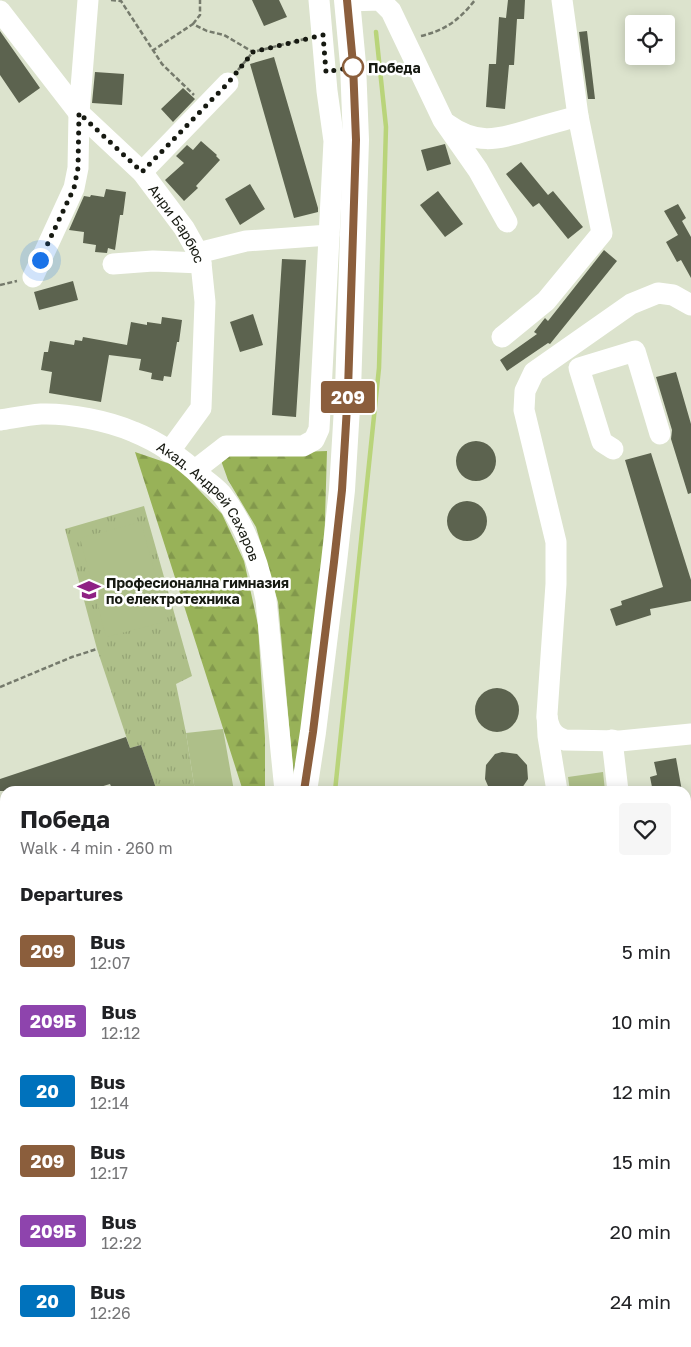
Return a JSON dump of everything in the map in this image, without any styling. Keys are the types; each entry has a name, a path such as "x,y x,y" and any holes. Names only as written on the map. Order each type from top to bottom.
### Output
{"main road":[{"path":"305,786 342,490 348,390 356,140 353,1"},
{"path":"315,786 353,469 356,420 363,274 365,90 353,1"}],"street":[{"path":"33,277 74,188 78,168 79,113 88,0"},
{"path":"195,470 226,446 303,446 317,435 319,429 334,141 327,91 320,0"},
{"path":"353,1 380,0 391,11 443,120 478,170 507,222"},
{"path":"502,337 546,301 602,232 578,116 562,0"},
{"name":"Анри Барбюс","path":"0,11 79,113 142,172 184,228 200,258 205,302 200,408 169,452"},
{"path":"142,172 228,83"},
{"path":"443,120 457,131 476,138 499,139 578,116"},
{"path":"113,264 200,258 246,241 328,235"},
{"path":"552,763 547,714 556,584 556,542 524,410 525,391 534,372 631,304 658,293 673,295 691,305"},
{"path":"613,448 602,442 580,368 635,351 660,434"},
{"name":"Акад. Андрей Сахаров","path":"0,420 41,414 76,417 134,431 156,442 195,470 222,495 244,531 255,557 266,600 281,753"},
{"path":"547,714 552,732 560,738 612,740 691,734"},
{"path":"556,786 551,757 556,746 570,739"},
{"path":"612,740 617,786"},
{"path":"279,786 281,753"},
{"path":"281,753 284,786"}],"path":[{"path":"111,0 121,2 162,64 205,106"},
{"path":"152,51 193,24 200,15 200,0"},
{"path":"405,41 441,30 456,22 475,0"},
{"path":"193,24 207,31 224,35 253,52"},
{"path":"228,83 253,52 323,35"},
{"path":"0,687 72,657 97,649"}],"green space":[{"path":"327,451 324,553 296,786 278,602 256,527 228,480 219,455"},
{"path":"135,452 176,466 222,514 244,561 258,625 265,738 265,786 241,786"},
{"path":"144,506 192,676 176,684 194,786 155,786 141,745 130,748 97,649 65,529"},
{"path":"141,522 168,621 106,637 80,538"},
{"path":"223,729 233,786 194,786 186,733"},
{"path":"603,772 604,786 569,786 568,777"}],"building":[{"path":"252,0 279,0 287,17 264,26"},
{"path":"508,0 525,0 524,19 517,19 514,65 509,65 505,109 486,107 489,64 496,64 499,17 506,18"},
{"path":"0,31 40,88 19,103 0,75"},
{"path":"587,31 595,99 588,99 579,32"},
{"path":"274,57 318,208 318,212 294,218 250,64"},
{"path":"95,72 124,74 122,105 92,103"},
{"path":"183,88 195,99 173,122 161,109"},
{"path":"201,141 220,160 196,186 198,188 184,201 165,180 184,163 176,156 187,145 193,150"},
{"path":"445,144 451,164 427,171 421,150"},
{"path":"521,162 548,195 553,191 583,227 568,239 539,203 533,207 506,174"},
{"path":"250,184 265,209 240,225 225,199"},
{"path":"106,189 126,192 123,215 120,215 115,250 108,248 107,253 95,252 96,245 83,243 84,232 69,230 84,196 104,197"},
{"path":"438,191 463,224 445,237 420,205"},
{"path":"678,204 686,218 682,221 691,237 691,278 681,260 677,262 666,242 678,235 664,211"},
{"path":"604,250 617,261 550,344 548,343 507,371 500,360 537,334 534,332 545,318 548,321"},
{"path":"282,259 306,260 296,417 272,415"},
{"path":"73,281 78,300 39,310 34,292"},
{"path":"253,314 263,345 240,352 230,322"},
{"path":"162,317 182,320 171,377 164,376 163,381 151,379 152,373 139,370 141,359 109,355 101,402 49,393 52,372 41,370 44,352 48,352 50,341 74,345 75,340 82,341 83,337 127,345 131,322 147,325 147,322 161,324"},
{"path":"676,372 691,424 691,493 688,494 671,439 672,430 656,377"},
{"path":"480,441 487,444 493,450 496,461 495,469 487,478 480,481 472,481 465,478 457,469 456,457 459,450 468,442"},
{"path":"651,453 691,580 691,601 650,609 651,615 616,626 610,609 622,605 621,601 663,587 625,460"},
{"path":"467,501 481,507 487,521 481,535 467,541 453,535 447,521 453,507"},
{"path":"497,688 509,692 515,698 519,710 515,722 509,728 497,732 485,728 479,722 475,710 479,698 485,692"},
{"path":"126,737 130,748 141,745 155,786 111,786 110,784 103,786 0,786 0,779"},
{"path":"502,752 517,754 527,765 528,779 523,786 488,786 485,779 486,765 495,754"},
{"path":"676,758 681,786 652,786 650,777 657,775 654,762"}],"waterway":[{"path":"336,786 379,368 386,127 376,32"}],"bus line":[{"name":"209","path":"305,786 342,490 348,390 356,140 353,64 347,0"}],"place":[{"name":"Победа","path":"353,67"},
{"name":"Професионална гимназия по електротехника","path":"89,590"}],"route":[{"path":"40,260 74,188 78,168 79,113 142,172 228,83 253,52 323,35 326,72 353,67"}]}
